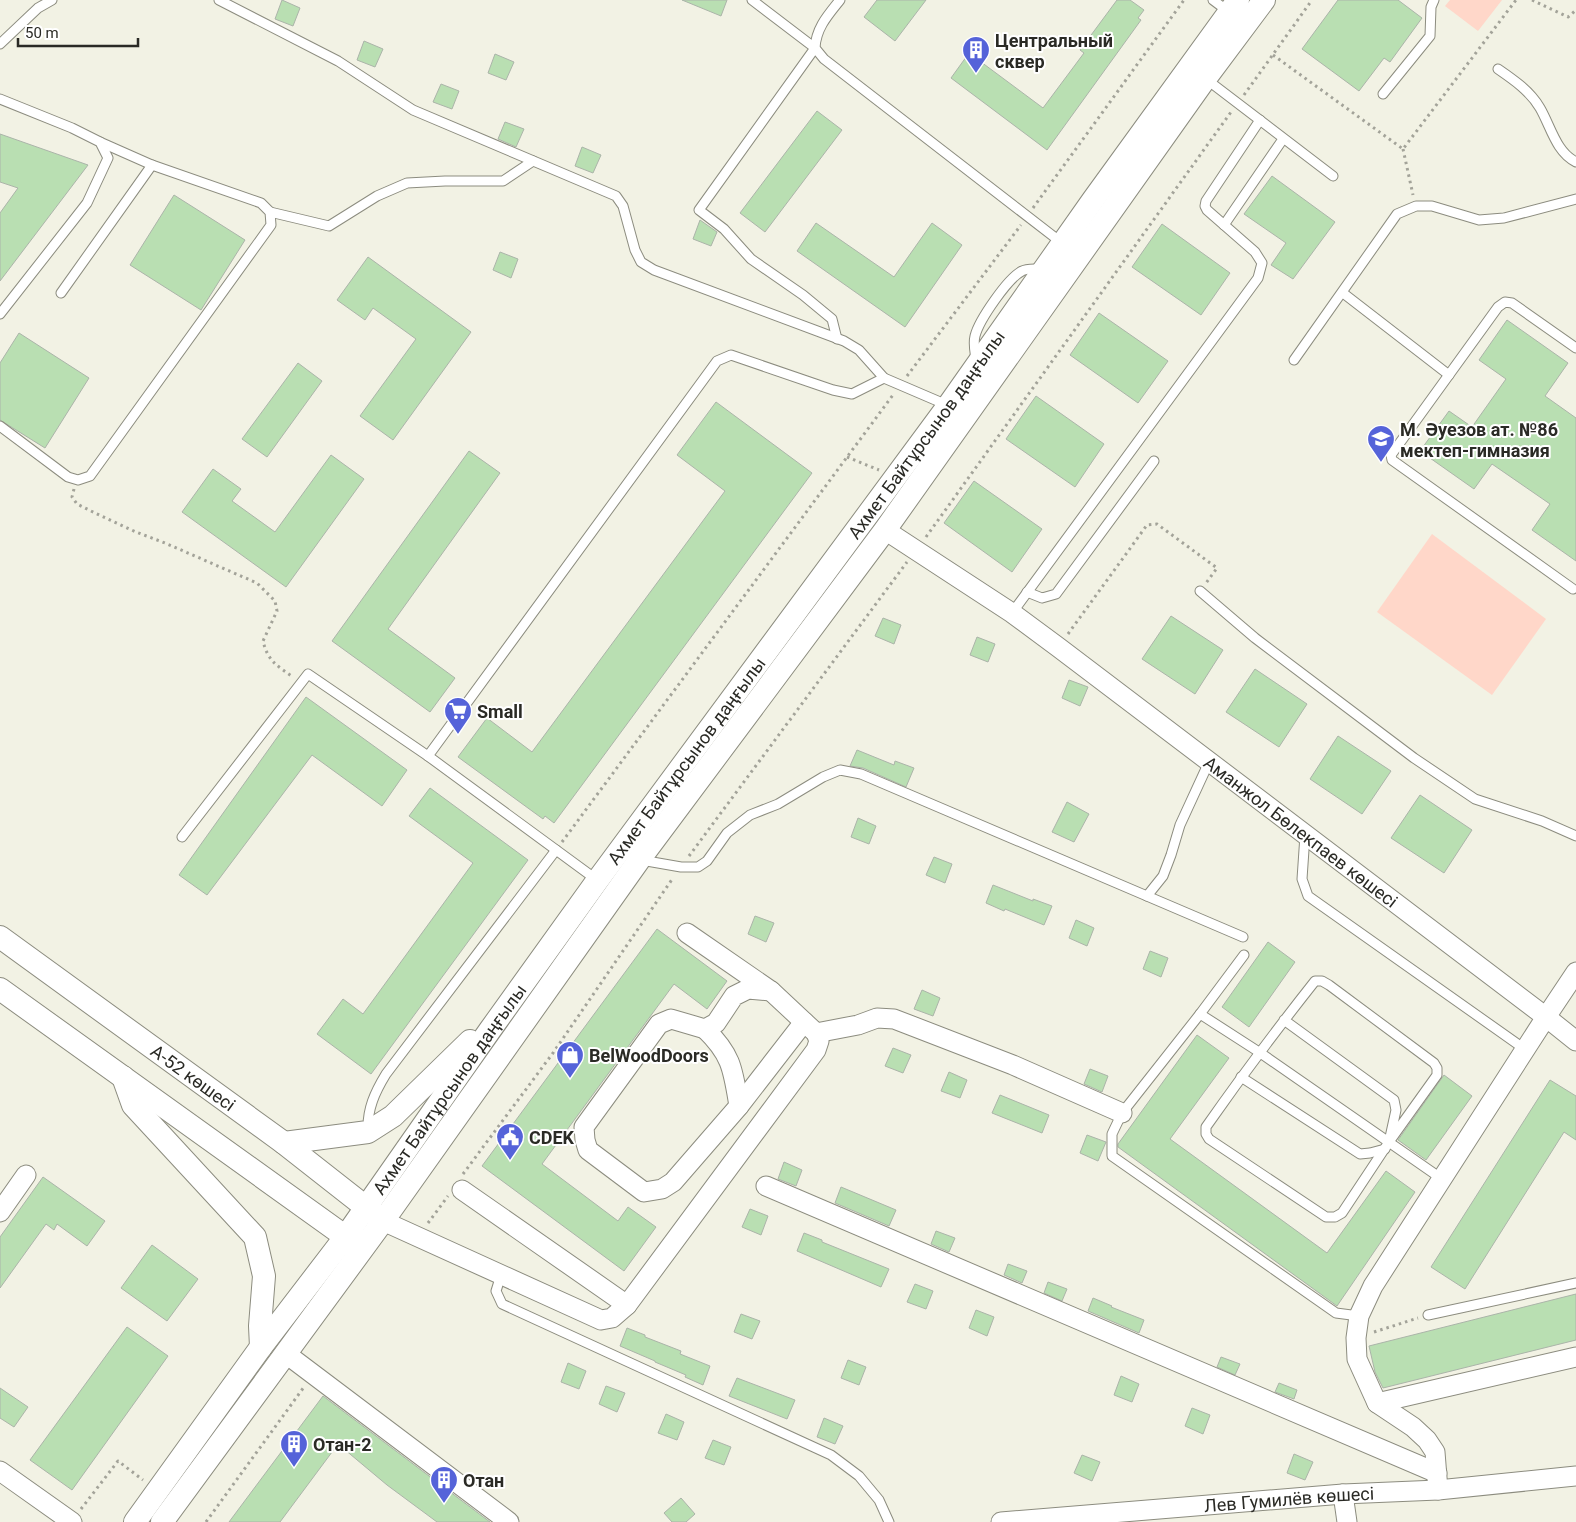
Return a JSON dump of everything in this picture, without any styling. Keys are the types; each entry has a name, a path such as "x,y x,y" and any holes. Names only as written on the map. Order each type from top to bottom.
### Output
{"street":[{"name":"Ахмет Байтұрсынов даңғылы","path":"375,1214 490,1030 597,881 948,406 1062,243 1102,206 1205,79 1264,0"},
{"name":"Ахмет Байтұрсынов даңғылы","path":"162,1522 285,1353 354,1243 375,1214 885,530 1102,206 1227,4"},
{"name":"Аманжол Бөлекпаев көшесі","path":"885,530 1012,613 1058,647 1576,1041"},
{"path":"375,1214 418,1236 600,1320 612,1318 626,1305 816,1050 819,1041 810,1028 771,991 687,933"},
{"name":"А-52 көшесі","path":"0,938 284,1143 375,1214"},
{"path":"766,1186 1437,1482 1434,1452 1427,1440 1413,1427 1377,1404 1357,1359 1356,1338 1359,1316 1373,1286 1576,972"},
{"path":"0,989 354,1243"},
{"path":"705,1029 716,1023 734,996 748,989 771,991"},
{"path":"739,1106 729,1059 718,1042 705,1029 671,1019 659,1024 584,1127 584,1140 588,1150 644,1192 662,1189 673,1182 810,1028 858,1025 877,1018 894,1019 1013,1065 1122,1113"},
{"path":"284,1143 368,1132 393,1116 472,1039 490,1030"},
{"path":"123,1077 133,1105 255,1237 264,1276 260,1326 261,1347"},
{"path":"0,1212 26,1175"},
{"path":"458,1186 626,1305"},
{"name":"Ахмет Байтұрсынов даңғылы","path":"134,1522 261,1347 354,1243"},
{"path":"285,1353 509,1522"},
{"path":"1377,1404 1576,1356"},
{"path":"0,1472 72,1522"},
{"name":"Лев Гумилёв көшесі","path":"1001,1522 1180,1514 1437,1482 1576,1476"},
{"path":"1343,1494 1347,1522"}],"lane":[{"path":"0,44 38,8 52,0"},
{"path":"219,0 338,61 413,110 616,196 623,206 635,250 641,262 654,270 837,339 859,350 884,378 948,406"},
{"path":"752,0 816,48 824,59 1062,243"},
{"path":"837,339 832,319 802,294 751,259 724,229 699,210 816,48 816,39 820,26 840,0"},
{"path":"1383,94 1430,36 1431,7 1434,0"},
{"path":"1498,69 1522,86 1540,107 1554,138 1563,152 1568,158 1576,162"},
{"path":"1205,79 1333,176"},
{"path":"0,99 72,128 152,165 261,203 270,212 329,226 377,196 406,183 503,181 534,161"},
{"path":"1012,613 1258,278 1262,263 1255,252 1224,226 1205,206 1206,201 1260,120"},
{"path":"1224,226 1284,139"},
{"path":"0,314 87,203 108,158 100,142"},
{"path":"61,293 152,165"},
{"path":"1294,360 1397,214 1416,206 1432,206 1479,220 1504,218 1576,199"},
{"path":"0,426 68,477 78,480 90,476 271,225 270,212"},
{"path":"1343,293 1449,375"},
{"path":"1575,588 1392,460 1391,455 1498,307 1505,302 1512,303 1576,348"},
{"path":"428,756 717,362 730,355 833,390 852,394 884,378"},
{"path":"1027,592 1042,598 1056,594 1154,461"},
{"path":"1200,591 1254,638 1414,758 1475,799 1542,820 1576,836"},
{"path":"182,838 308,674 428,756 597,881"},
{"path":"1148,896 1163,876 1180,825 1209,762"},
{"path":"639,860 681,867 698,867 707,861 727,833 750,815 778,804 823,777 840,770 861,774 1242,937"},
{"path":"1305,835 1302,878 1308,896 1526,1050"},
{"path":"368,1132 367,1118 374,1093 386,1074 556,850"},
{"path":"1244,955 1122,1113 1112,1134 1112,1156 1336,1313 1359,1316"},
{"path":"1314,981 1322,981 1434,1063 1437,1068 1437,1075 1342,1213 1335,1217 1326,1217 1209,1139 1206,1134 1206,1127 1259,1052 1314,981"},
{"path":"1200,1014 1259,1052 1387,1145 1442,1179"},
{"path":"1284,1020 1394,1100 1396,1110 1387,1145"},
{"path":"1241,1077 1360,1154 1370,1153 1387,1145"},
{"path":"501,1275 496,1292 502,1304 831,1455 859,1476 879,1500 889,1522"},
{"path":"1428,1315 1576,1284"}],"path":[{"path":"556,850 900,385 1028,216 1184,0"},
{"path":"418,1236 458,1186 681,867 916,551 1312,0"},
{"path":"1532,0 1568,17 1576,10"},
{"path":"1403,149 1416,206"},
{"path":"847,457 895,477"},
{"path":"78,480 72,497 77,504 136,532 257,582 275,601 277,611 263,641 266,655 277,666 302,683"},
{"path":"1058,647 1147,525 1157,524 1217,568 1200,591"},
{"path":"1356,1338 1428,1315"},
{"path":"206,1522 313,1374"},
{"path":"72,1522 118,1461 157,1490"}],"shaded area":[{"path":"1450,0 1502,0 1478,31 1445,6"},
{"path":"1432,534 1546,619 1492,695 1377,612"}],"building":[{"path":"282,0 300,8 293,26 275,19"},
{"path":"682,0 727,0 721,16"},
{"path":"877,0 926,0 895,41 864,17"},
{"name":"Центральный сквер","path":"1117,0 1130,0 1144,10 1138,18 1141,20 1047,150 951,78 969,53 1043,108 1084,53 1080,50"},
{"path":"1338,0 1398,0 1422,18 1390,62 1384,58 1359,91 1302,49"},
{"path":"364,41 383,49 375,67 357,60"},
{"path":"495,54 514,62 506,80 488,73"},
{"path":"441,84 459,91 452,109 433,102"},
{"path":"817,111 842,130 765,232 740,213"},
{"path":"505,122 524,129 516,147 498,139"},
{"path":"0,134 88,165 0,281 0,213 18,188 0,182"},
{"path":"582,147 601,155 593,173 575,166"},
{"path":"1272,176 1335,222 1293,279 1271,265 1286,243 1244,214"},
{"path":"174,195 245,240 201,310 130,265"},
{"path":"700,220 717,232 711,246 693,239"},
{"path":"816,223 894,277 932,223 962,245 905,327 797,251"},
{"path":"1162,224 1230,273 1201,315 1132,267"},
{"path":"500,252 518,259 511,278 493,270"},
{"path":"368,257 471,332 393,440 360,416 416,339 373,308 365,320 337,300"},
{"path":"1099,313 1168,361 1138,403 1070,355"},
{"path":"1507,320 1568,363 1545,396 1576,418 1576,561 1532,530 1550,504 1492,464 1474,489 1420,451 1449,411 1472,427 1506,379 1479,360"},
{"path":"19,333 89,378 45,448 0,420 0,363"},
{"path":"298,363 322,381 267,457 242,439"},
{"path":"1036,396 1104,444 1075,487 1006,439"},
{"path":"716,402 812,473 554,823 545,816 543,819 458,757 487,718 532,752 725,491 677,455"},
{"path":"469,451 500,473 388,629 455,678 430,712 332,641"},
{"path":"331,455 364,479 286,587 182,512 213,469 241,489 232,501 275,532"},
{"path":"974,481 1042,529 1012,572 944,523"},
{"path":"1171,616 1223,650 1195,694 1142,659"},
{"path":"883,618 901,625 894,644 875,636"},
{"path":"977,637 995,644 988,662 970,655"},
{"path":"1255,669 1307,704 1279,747 1226,712"},
{"path":"1069,680 1088,687 1080,706 1062,698"},
{"path":"306,697 407,770 382,806 312,755 207,895 179,875"},
{"path":"1338,736 1391,771 1362,814 1310,779"},
{"path":"857,750 894,765 895,761 914,768 906,787 863,768 850,766"},
{"path":"430,788 528,860 371,1074 317,1034 343,999 363,1014 473,863 409,816"},
{"path":"1420,795 1472,830 1444,873 1391,838"},
{"path":"1067,802 1089,814 1074,842 1052,832"},
{"path":"858,818 876,826 869,844 851,837"},
{"path":"934,857 952,864 945,883 926,875"},
{"path":"993,885 1033,901 1033,899 1052,906 1044,925 986,903"},
{"path":"755,916 774,923 766,942 748,934"},
{"path":"1076,920 1094,928 1087,946 1069,938"},
{"path":"657,929 727,981 707,1009 674,984 542,1164 618,1221 628,1207 656,1227 624,1271 482,1166"},
{"path":"1268,942 1295,962 1249,1027 1222,1007"},
{"path":"1150,951 1168,958 1161,977 1143,969"},
{"path":"922,990 940,998 933,1016 914,1009"},
{"path":"1197,1035 1229,1058 1170,1139 1327,1253 1386,1171 1415,1192 1337,1306 1118,1147 1118,1144"},
{"path":"893,1048 911,1055 903,1073 885,1066"},
{"path":"1090,1069 1108,1076 1102,1092 1084,1084"},
{"path":"949,1072 967,1080 960,1098 941,1091"},
{"path":"1444,1075 1472,1096 1426,1160 1398,1140"},
{"path":"1550,1080 1576,1096 1576,1140 1564,1132 1465,1289 1431,1267"},
{"path":"1000,1095 1049,1115 1042,1133 992,1113"},
{"path":"1087,1135 1106,1142 1098,1161 1080,1153"},
{"path":"784,1162 802,1170 796,1186 778,1179"},
{"path":"43,1177 105,1221 87,1246 57,1224 54,1230 46,1224 0,1288 0,1237"},
{"path":"841,1187 896,1210 889,1226 835,1203"},
{"path":"750,1209 768,1216 761,1235 742,1227"},
{"path":"936,1231 955,1238 949,1252 931,1244"},
{"path":"804,1233 889,1269 881,1287 797,1251"},
{"path":"152,1245 198,1279 167,1321 121,1288"},
{"path":"1008,1264 1027,1271 1022,1283 1004,1275"},
{"path":"1048,1282 1067,1289 1062,1301 1044,1293"},
{"path":"915,1284 933,1291 926,1309 907,1302"},
{"path":"1576,1294 1576,1340 1383,1388 1375,1372 1369,1346"},
{"path":"1093,1298 1144,1320 1139,1333 1088,1311"},
{"path":"976,1310 994,1317 987,1336 969,1328"},
{"path":"741,1314 760,1321 752,1339 734,1332"},
{"path":"127,1327 168,1356 72,1490 30,1460"},
{"path":"627,1328 681,1351 680,1354 710,1366 703,1385 685,1377 686,1375 620,1346"},
{"path":"1221,1357 1240,1364 1235,1375 1217,1367"},
{"path":"848,1360 866,1367 859,1385 841,1378"},
{"path":"568,1363 586,1371 579,1389 561,1382"},
{"path":"1121,1376 1139,1384 1132,1402 1114,1395"},
{"path":"737,1378 795,1400 787,1419 729,1396"},
{"path":"1279,1383 1297,1390 1294,1399 1275,1392"},
{"path":"606,1386 625,1393 617,1412 599,1404"},
{"path":"0,1388 28,1407 14,1427 0,1418"},
{"name":"Отан-2","path":"323,1396 490,1522 437,1522 387,1485 338,1444 280,1522 229,1522"},
{"path":"1192,1408 1210,1415 1203,1434 1185,1426"},
{"path":"666,1414 684,1422 677,1440 658,1433"},
{"path":"824,1418 843,1426 835,1444 817,1437"},
{"path":"713,1440 731,1447 724,1465 705,1458"},
{"path":"1294,1454 1313,1462 1305,1480 1287,1473"},
{"path":"1082,1455 1100,1462 1092,1481 1074,1473"},
{"path":"681,1498 695,1514 686,1522 672,1522 664,1513"}],"place":[{"name":"Центральный сквер","path":"976,74"},
{"name":"М. Әуезов ат. №86 мектеп-гимназия","path":"1381,463"},
{"name":"Small","path":"458,735"},
{"name":"BelWoodDoors","path":"570,1079"},
{"name":"CDEK","path":"510,1161"},
{"name":"Отан-2","path":"294,1468"},
{"name":"Отан","path":"444,1504"}]}
